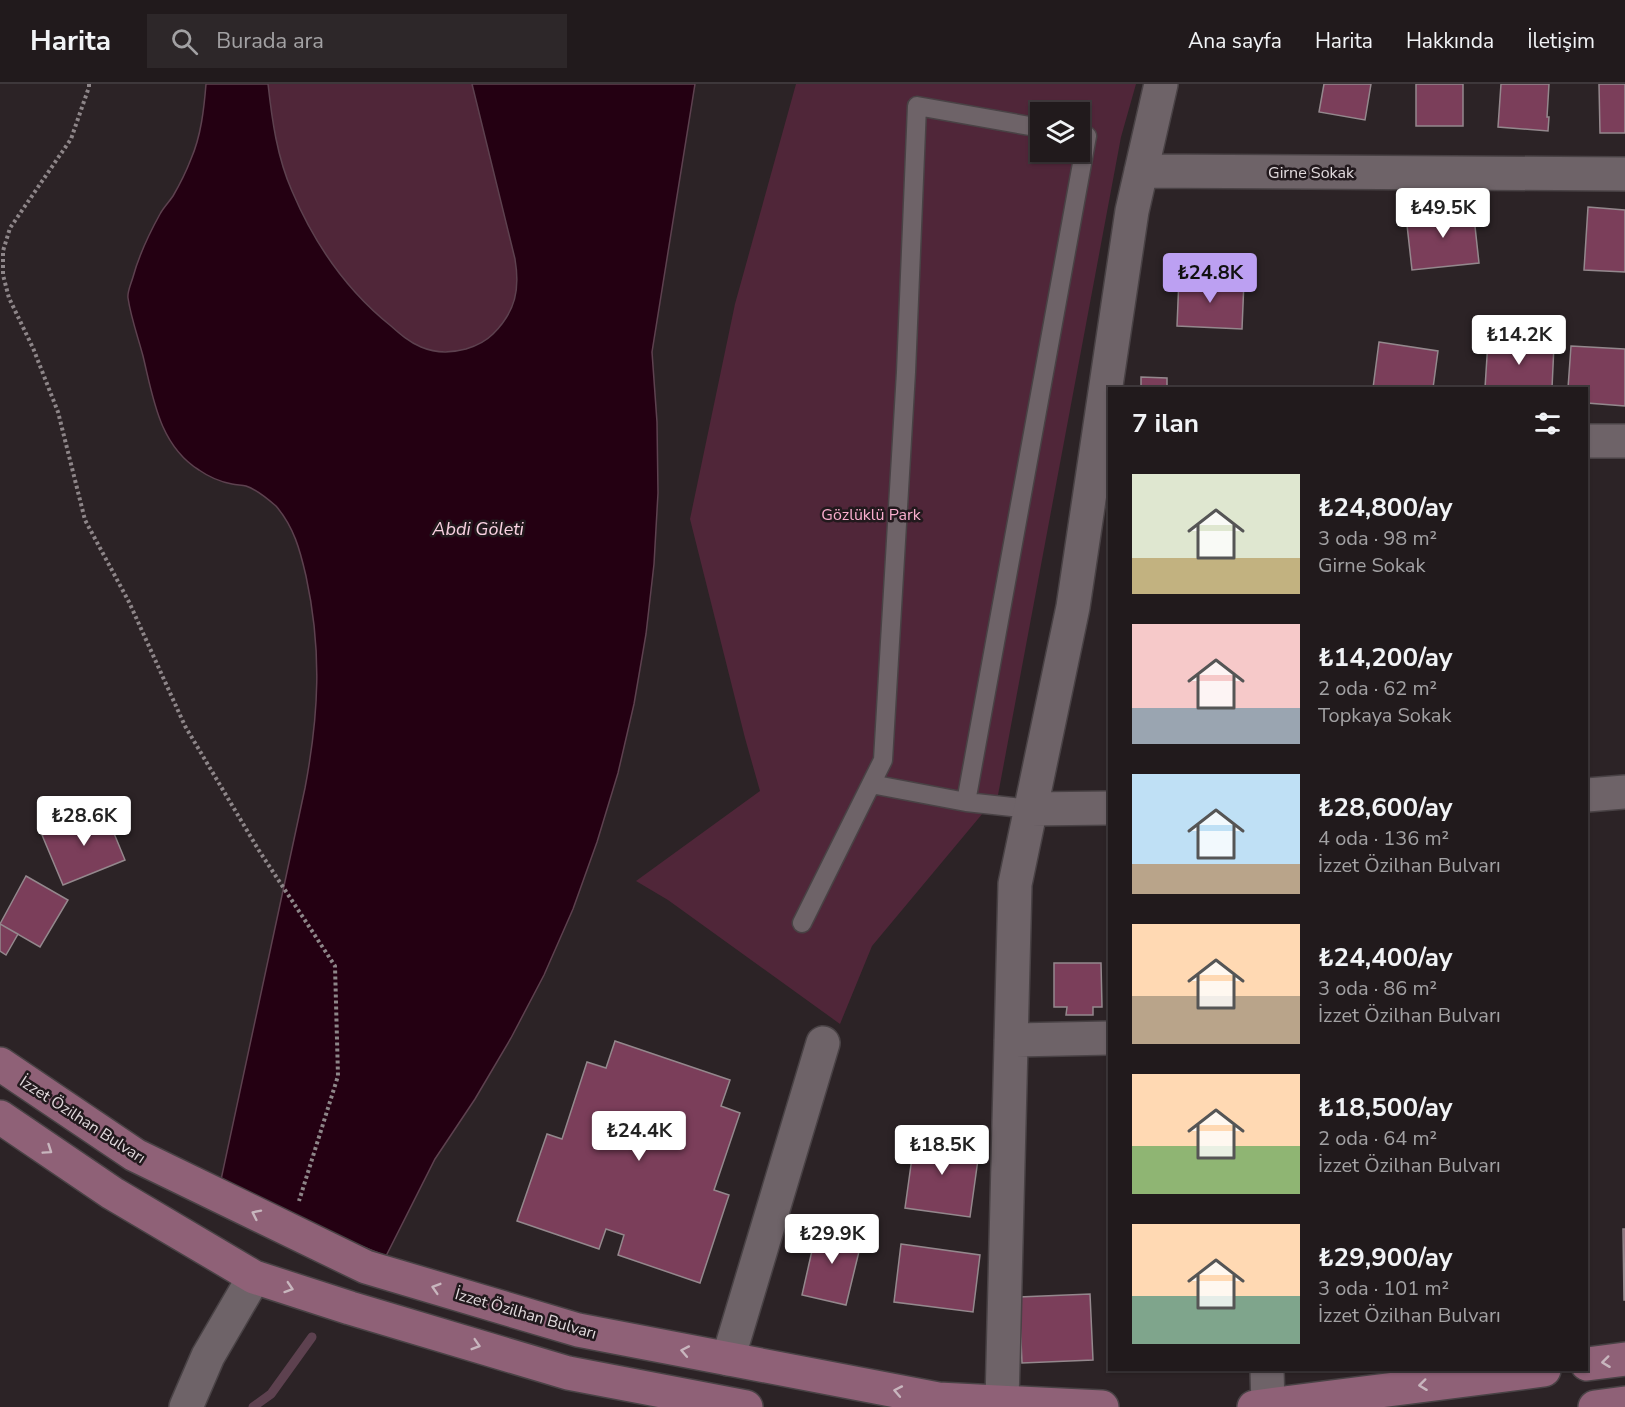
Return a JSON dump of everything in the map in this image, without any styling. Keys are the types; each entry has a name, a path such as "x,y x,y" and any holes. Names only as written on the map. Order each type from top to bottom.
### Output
{"main road":[{"name":"İzzet Özilhan Bulvarı","path":"0,1064 135,1155 366,1267 578,1330 938,1399 1102,1407"},
{"path":"0,1117 112,1193 254,1277 568,1373 746,1407"},
{"path":"1588,1364 1625,1359"},
{"path":"1261,1406 1473,1374 1526,1371"},
{"path":"1595,1407 1625,1403"}],"street":[{"path":"1110,387 1132,211 1161,84"},
{"name":"Girne Sokak","path":"1141,171 1625,174"},
{"path":"1002,1402 1015,884 1073,607 1108,404"},
{"path":"1588,441 1625,441"},
{"path":"1588,795 1625,792"},
{"path":"1031,809 1108,808"},
{"path":"1011,1040 1108,1038"},
{"path":"728,1359 823,1043"},
{"path":"186,1407 208,1356 254,1277"},
{"path":"1261,1406 1267,1371"}],"lane":[{"path":"802,923 883,760 906,372 917,106 1030,126"},
{"path":"966,802 1082,162"},
{"path":"871,784 966,802 1031,809"}],"path":[{"path":"88,84 89,87 71,139 10,228 3,251 3,275 9,298 33,348 58,412 85,520 129,602 185,726 258,849 335,966 338,1076 290,1230"}],"green space":[{"path":"268,84 472,84 515,259 517,280 514,299 507,317 490,337 477,345 460,350 443,352 426,349 401,335 360,297 321,247 292,191 279,152"},
{"name":"Gözlüklü Park","path":"796,84 1136,84 1121,137 998,795 872,946 840,1024 668,900 636,881 760,791 690,519 735,304"}],"water":[{"name":"Abdi Göleti","path":"206,84 268,84 273,125 282,165 310,229 321,247 360,297 398,332 421,347 443,352 466,349 490,337 507,317 515,299 516,290 515,259 472,84 695,84 652,352 657,422 658,493 654,564 646,634 634,704 618,773 573,909 544,975 475,1099 435,1159 386,1256 219,1189 305,788 316,708 317,682 315,630 306,576 296,539 276,506 262,494 246,486 224,482 207,475 186,460 175,447 160,419 129,305 129,291 141,253 160,214 173,196 187,169 194,150 202,122"}],"building":[{"path":"1324,84 1371,84 1365,120 1319,112"},
{"path":"1416,84 1463,84 1463,126 1416,126"},
{"path":"1501,84 1549,84 1548,131 1498,127"},
{"path":"1599,84 1625,84 1625,133 1600,133"},
{"path":"1588,207 1625,210 1625,272 1584,270"},
{"path":"1473,208 1479,263 1412,270 1406,216"},
{"path":"1179,278 1244,281 1242,329 1177,326"},
{"path":"1488,341 1554,345 1552,387 1485,387"},
{"path":"1379,342 1438,351 1433,387 1373,387"},
{"path":"1571,346 1625,349 1625,406 1588,403 1588,387 1568,387"},
{"path":"1141,377 1167,378 1167,387 1141,387"},
{"path":"104,809 125,860 63,885 42,835"},
{"path":"26,876 68,900 40,947 0,924"},
{"path":"0,924 18,934 6,955 0,951"},
{"path":"1054,963 1101,963 1102,1007 1093,1007 1093,1015 1066,1015 1067,1007 1054,1007"},
{"path":"615,1041 730,1080 721,1106 740,1113 714,1190 729,1195 700,1283 618,1255 624,1235 606,1229 599,1249 517,1221 547,1134 562,1139 587,1062 606,1068"},
{"path":"915,1136 980,1145 970,1217 905,1208"},
{"path":"818,1224 863,1235 846,1305 802,1295"},
{"path":"1623,1229 1625,1229 1625,1300 1624,1300"},
{"path":"901,1244 980,1255 973,1312 894,1302"},
{"path":"1090,1294 1093,1360 1022,1363 1019,1297"}],"waterway":[{"path":"253,1407 271,1394 312,1337"}]}
